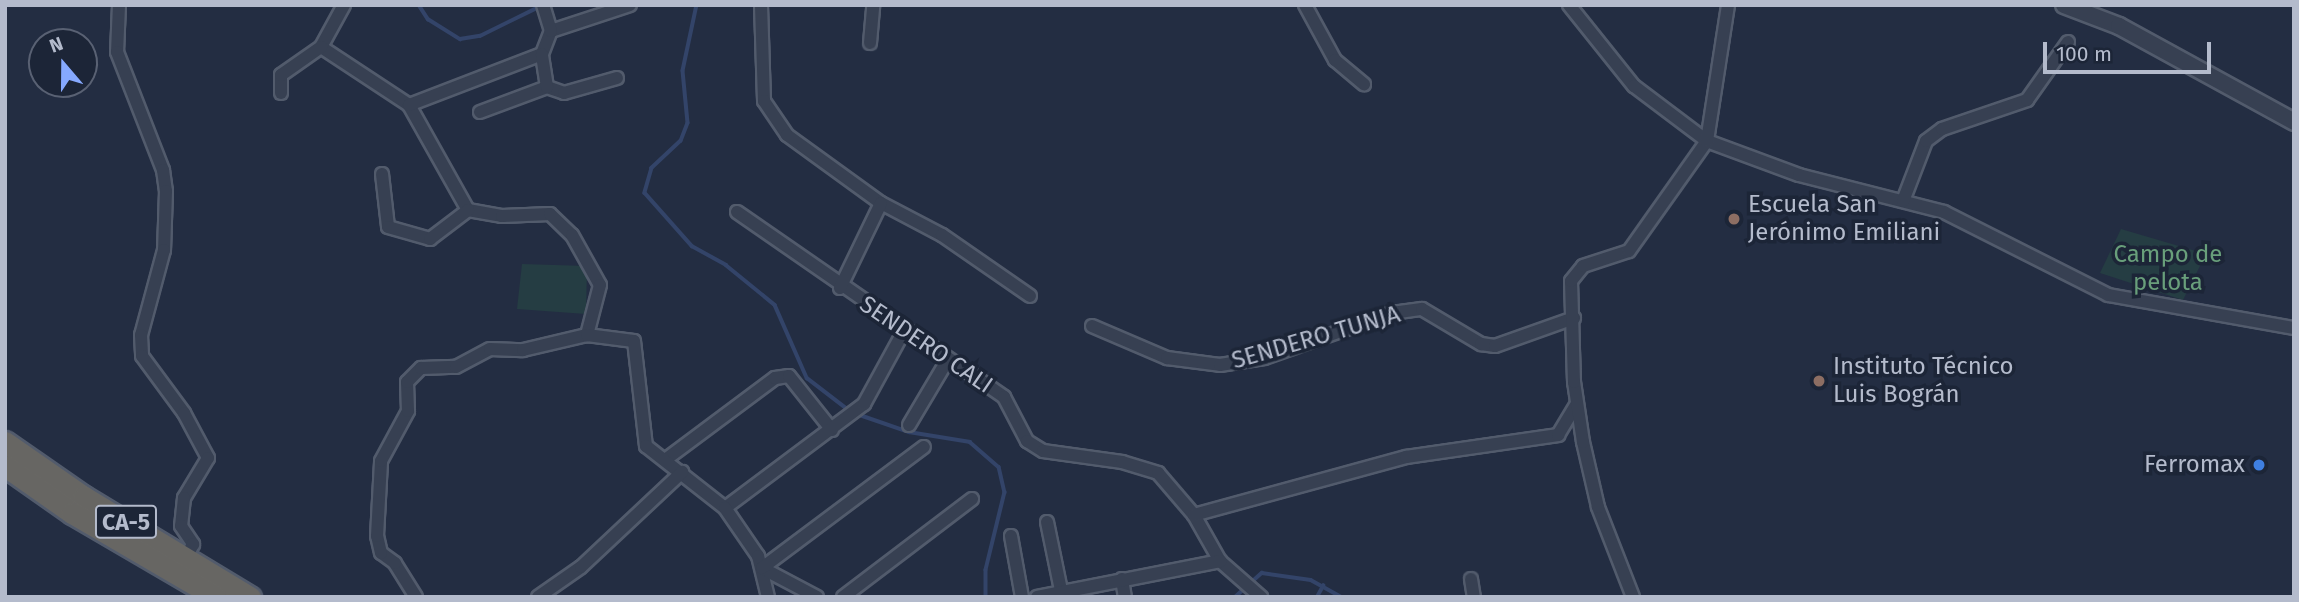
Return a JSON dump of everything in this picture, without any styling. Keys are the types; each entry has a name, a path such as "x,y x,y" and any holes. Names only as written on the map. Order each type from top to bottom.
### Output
{"highway":[{"name":"CA-5","path":"5,442 250,597"},
{"name":"CA-5","path":"5,466 72,513 216,597"}],"street":[{"path":"119,5 117,52 163,170 166,191 164,250 141,335 142,356 184,413 208,458 182,509 181,526 193,544 186,558"},
{"path":"281,93 281,75 321,47 344,5"},
{"path":"551,31 630,5"},
{"path":"761,5 764,102 787,135 881,203 942,235 1030,296"},
{"path":"870,43 873,5"},
{"path":"1305,5 1335,60 1364,84"},
{"path":"1569,5 1633,86 1707,141 1799,175 1944,212 2108,295 2294,328"},
{"path":"1633,597 1598,507 1577,404 1575,273 1629,251 1707,141 1728,5"},
{"path":"2064,5 2141,37 2294,122"},
{"path":"544,9 551,31 542,54 547,87"},
{"path":"1903,201 1926,141 1942,129 2027,100 2068,42"},
{"path":"321,47 409,105 468,210"},
{"path":"409,105 542,54"},
{"path":"480,112 547,87 564,93 617,78"},
{"path":"382,174 383,215 388,227 407,235 430,239 468,210 502,216 550,214 572,235 600,285 587,335"},
{"path":"840,288 881,203"},
{"name":"SENDERO CALI","path":"737,212 840,288 1004,397 1027,441 1043,451 1122,462 1158,473 1194,515 1220,561 1258,592"},
{"name":"SENDERO TUNJA","path":"1093,326 1167,358 1220,365 1264,358 1357,321 1412,310 1422,309 1480,344 1495,346 1574,318"},
{"path":"724,508 864,404 904,331"},
{"path":"415,597 395,563 381,553 377,536 381,461 408,411 407,382 421,368 456,367 490,349 523,350 587,335 634,341 646,446 724,508 762,568 768,597"},
{"path":"909,425 947,361"},
{"path":"665,460 775,378 789,376 832,430"},
{"path":"1194,515 1406,457 1558,435 1577,404"},
{"path":"762,568 924,447"},
{"path":"538,597 581,567 682,472"},
{"path":"843,597 972,499"},
{"path":"1047,522 1060,590"},
{"path":"1011,537 1022,597"},
{"path":"1037,597 1060,590 1220,561"},
{"path":"762,568 817,597"},
{"path":"1122,579 1125,597"},
{"path":"1471,579 1474,597"}],"green space":[{"name":"Campo de pelota","path":"2121,229 2206,254 2183,300 2100,273"},
{"path":"522,264 587,266 586,314 517,309"}],"waterway":[{"path":"419,5 428,19 460,39 480,36 539,7"},
{"path":"697,5 683,71 688,123 681,141 652,168 645,193 692,246 726,265 775,305 807,378 850,411"},
{"path":"857,414 909,432 970,442 999,467 1005,492 986,570 986,597"},
{"path":"1235,597 1262,573 1311,580 1342,597"},
{"path":"1317,597 1323,586"}],"place":[{"name":"Escuela San Jerónimo Emiliani","path":"1734,219"},
{"name":"Instituto Técnico Luis Bográn","path":"1819,381"},
{"name":"Ferromax","path":"2259,465"}]}
